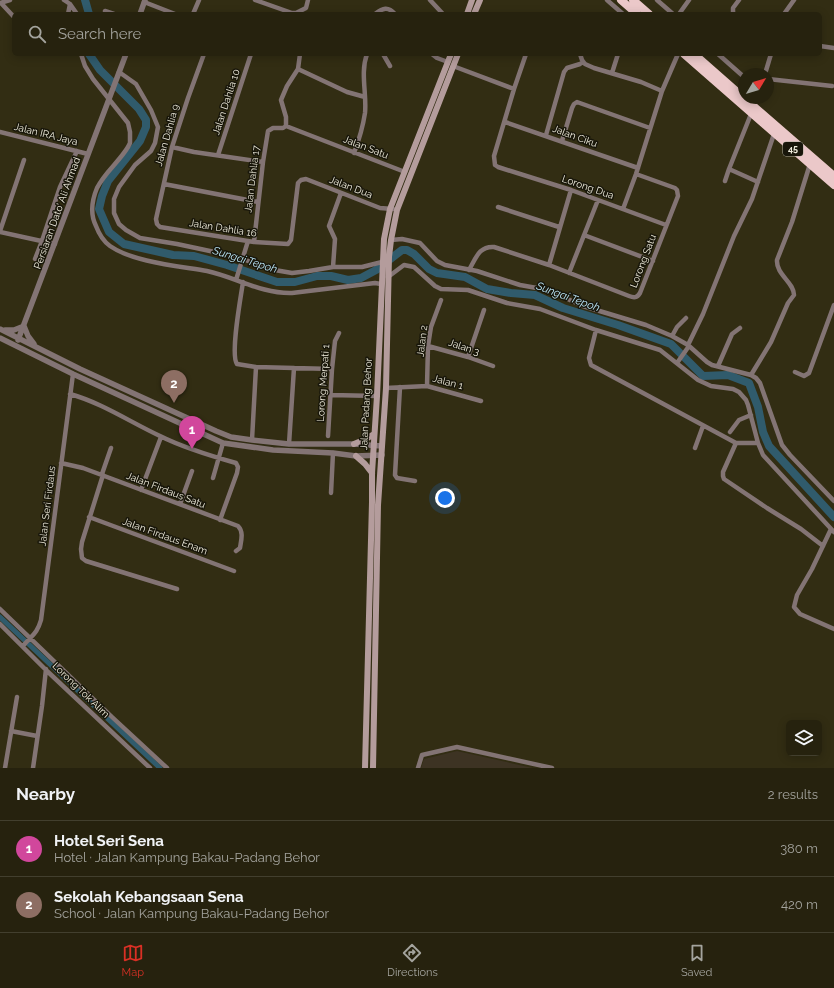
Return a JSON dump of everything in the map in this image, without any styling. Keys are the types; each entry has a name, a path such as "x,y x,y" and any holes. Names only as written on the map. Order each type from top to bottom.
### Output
{"highway":[{"path":"633,0 647,12"},
{"path":"623,1 636,12"},
{"name":"45","path":"678,56 834,176"},
{"name":"45","path":"696,56 738,93"},
{"name":"45","path":"747,104 750,110 774,134 834,185"}],"main road":[{"path":"468,12 472,0"},
{"path":"475,12 480,0"},
{"name":"Jalan Padang Behor","path":"373,768 378,505 386,388 389,257 391,240 398,210 451,64 451,56"},
{"name":"Jalan Padang Behor","path":"365,768 372,473 384,239 390,209 451,64 457,56"},
{"path":"354,444 374,434"},
{"path":"356,456 372,473"}],"street":[{"path":"10,0 1,3 12,15"},
{"path":"64,0 70,4 76,12"},
{"path":"194,12 199,0"},
{"path":"255,0 263,1 290,12"},
{"path":"295,12 306,8 308,0"},
{"path":"430,0 441,12"},
{"path":"607,0 620,12"},
{"path":"657,0 671,12"},
{"path":"680,12 688,0"},
{"path":"733,12 739,0"},
{"path":"785,12 794,0"},
{"path":"141,12 144,1 171,12"},
{"path":"618,10 623,1"},
{"path":"68,12 70,4"},
{"path":"378,12 387,8 394,12"},
{"path":"822,46 834,48"},
{"path":"82,56 85,66 93,79 110,96 116,109 128,123 130,132 130,143 125,152 101,180 94,196 94,221 102,239 114,248 133,256 212,272 236,278 243,282 265,289 286,293 381,282"},
{"name":"Persiaran Dato' Ali Ahmad","path":"16,346 125,56"},
{"name":"Jalan Dahlia 9","path":"157,224 156,220 172,147 203,56"},
{"name":"Jalan Dahlia 10","path":"218,155 250,56"},
{"path":"286,126 286,117 281,100 287,86 298,69 300,56"},
{"path":"354,153 365,113 364,66 366,56"},
{"path":"384,56 390,66"},
{"path":"434,56 514,89"},
{"path":"505,122 525,56"},
{"path":"581,56 585,64 594,68 641,82 662,91"},
{"path":"612,73 617,56"},
{"path":"622,209 636,174 662,91 677,56"},
{"path":"720,56 738,72"},
{"path":"767,68 770,56"},
{"path":"546,135 564,72 567,68 580,64 582,61"},
{"path":"298,69 347,92 365,97"},
{"path":"119,72 136,84 151,110 158,127 157,138 152,148 136,165 119,187 114,199 114,213 119,224 130,233 140,238 178,244 242,258 269,268 292,273 332,267 362,267 382,262"},
{"path":"774,80 832,86"},
{"path":"562,141 574,104 577,102 650,128"},
{"path":"725,181 750,110 754,104"},
{"name":"Jalan Ciku","path":"505,122 638,168"},
{"name":"Lorong Dua","path":"505,122 494,156 494,162 498,168 571,190 666,226"},
{"name":"Jalan Satu","path":"286,126 405,172"},
{"name":"Jalan Dahlia 17","path":"254,242 268,131 273,128 283,128 286,126"},
{"name":"Jalan IRA Jaya","path":"0,132 88,154"},
{"path":"679,362 688,347 703,314 734,236 752,199 774,134"},
{"path":"172,147 194,152 263,162"},
{"path":"35,259 60,187 77,151"},
{"path":"24,160 0,231 55,244"},
{"path":"751,375 771,342 788,303 794,295 793,290 780,272 777,260 792,222 810,164"},
{"path":"729,169 758,182"},
{"name":"Lorong Satu","path":"469,270 481,250 487,246 494,247 549,265 628,296 636,297 640,293 678,196 677,190 636,174"},
{"name":"Jalan Dua","path":"288,244 291,240 298,183 301,180 306,179 380,208 398,210"},
{"path":"164,184 258,202"},
{"path":"549,265 571,190"},
{"path":"332,267 335,239 329,226 341,193"},
{"path":"569,273 598,200"},
{"path":"498,207 560,227"},
{"name":"Jalan Dahlia 16","path":"157,224 160,227 254,242 283,245 288,244"},
{"path":"584,235 653,261"},
{"path":"391,240 402,239 420,242 437,260 446,265 477,271 520,285 548,290 583,306 646,325 672,336 707,362 751,375 760,383 782,445 834,502"},
{"path":"236,278 248,240"},
{"path":"388,275 404,265 410,265 435,286 441,289 468,290 507,303 540,309 596,330 660,350 679,362 691,375 706,384 719,388 733,389 739,392 746,400 758,443 763,455 833,531 823,546 799,591 794,606 800,614 834,629"},
{"path":"243,282 236,325 235,361 237,364 256,367 332,369"},
{"name":"Jalan 2","path":"427,386 428,346 431,327 441,300"},
{"path":"795,372 804,376 809,373 834,305"},
{"path":"468,357 484,310"},
{"path":"672,336 677,327 686,318"},
{"path":"1,330 14,330 24,326 28,336 36,346"},
{"path":"718,366 732,334 740,328"},
{"path":"1,330 80,369 231,437 289,444 354,444 382,446"},
{"path":"596,330 589,358 591,365 736,443 758,443"},
{"name":"Lorong Merpati 1","path":"328,436 332,369 335,341 339,333"},
{"path":"0,338 73,374 223,443 273,450 333,453 356,456 382,455"},
{"name":"Jalan 3","path":"428,346 494,366"},
{"path":"252,440 256,367"},
{"path":"289,444 294,368"},
{"name":"Jalan Seri Firdaus","path":"24,645 36,633 41,620 73,374"},
{"name":"Jalan 1","path":"386,388 427,386 481,401"},
{"path":"400,387 395,475 397,478 415,481"},
{"path":"70,394 91,401 161,437 236,463 238,467 220,520"},
{"path":"331,395 377,396"},
{"path":"730,432 739,420 751,415"},
{"path":"695,448 703,426"},
{"path":"141,490 161,437"},
{"path":"213,478 220,458 223,443"},
{"path":"736,443 723,472 724,479 821,542 823,546"},
{"path":"111,448 89,517 81,549 82,558 86,561 177,589"},
{"path":"331,493 333,453"},
{"name":"Jalan Firdaus Satu","path":"61,463 83,468 238,526 242,533 240,548 236,551"},
{"path":"180,504 192,471"},
{"name":"Jalan Firdaus Enam","path":"89,517 234,571"},
{"path":"0,609 106,712 167,768"},
{"name":"Lorong Tok Alim","path":"0,624 24,645 46,670 150,768"},
{"path":"33,768 46,670"},
{"path":"5,768 16,697"},
{"path":"11,731 37,736"},
{"path":"418,768 422,755 457,747 552,768"}],"shaded area":[{"path":"457,751 533,768 421,768 424,759"}],"waterway":[{"name":"Sungai Tepoh","path":"85,0 88,12"},
{"name":"Sungai Tepoh","path":"90,56 100,70 139,109 146,120 146,127 140,141 108,181 99,209 109,232 124,244 173,255 194,256 227,265 277,282 295,282 317,276 331,276 348,280 361,278 376,270 402,250 407,250 414,254 429,269 437,273 465,277 487,289 535,295 563,308 618,325 671,344 703,376 728,375 749,383 758,407 763,432 769,446 834,517"},
{"path":"0,617 160,768"}],"place":[{"name":"Sekolah Kebangsaan Sena","path":"174,403"},
{"name":"Hotel Seri Sena","path":"192,449"}]}
